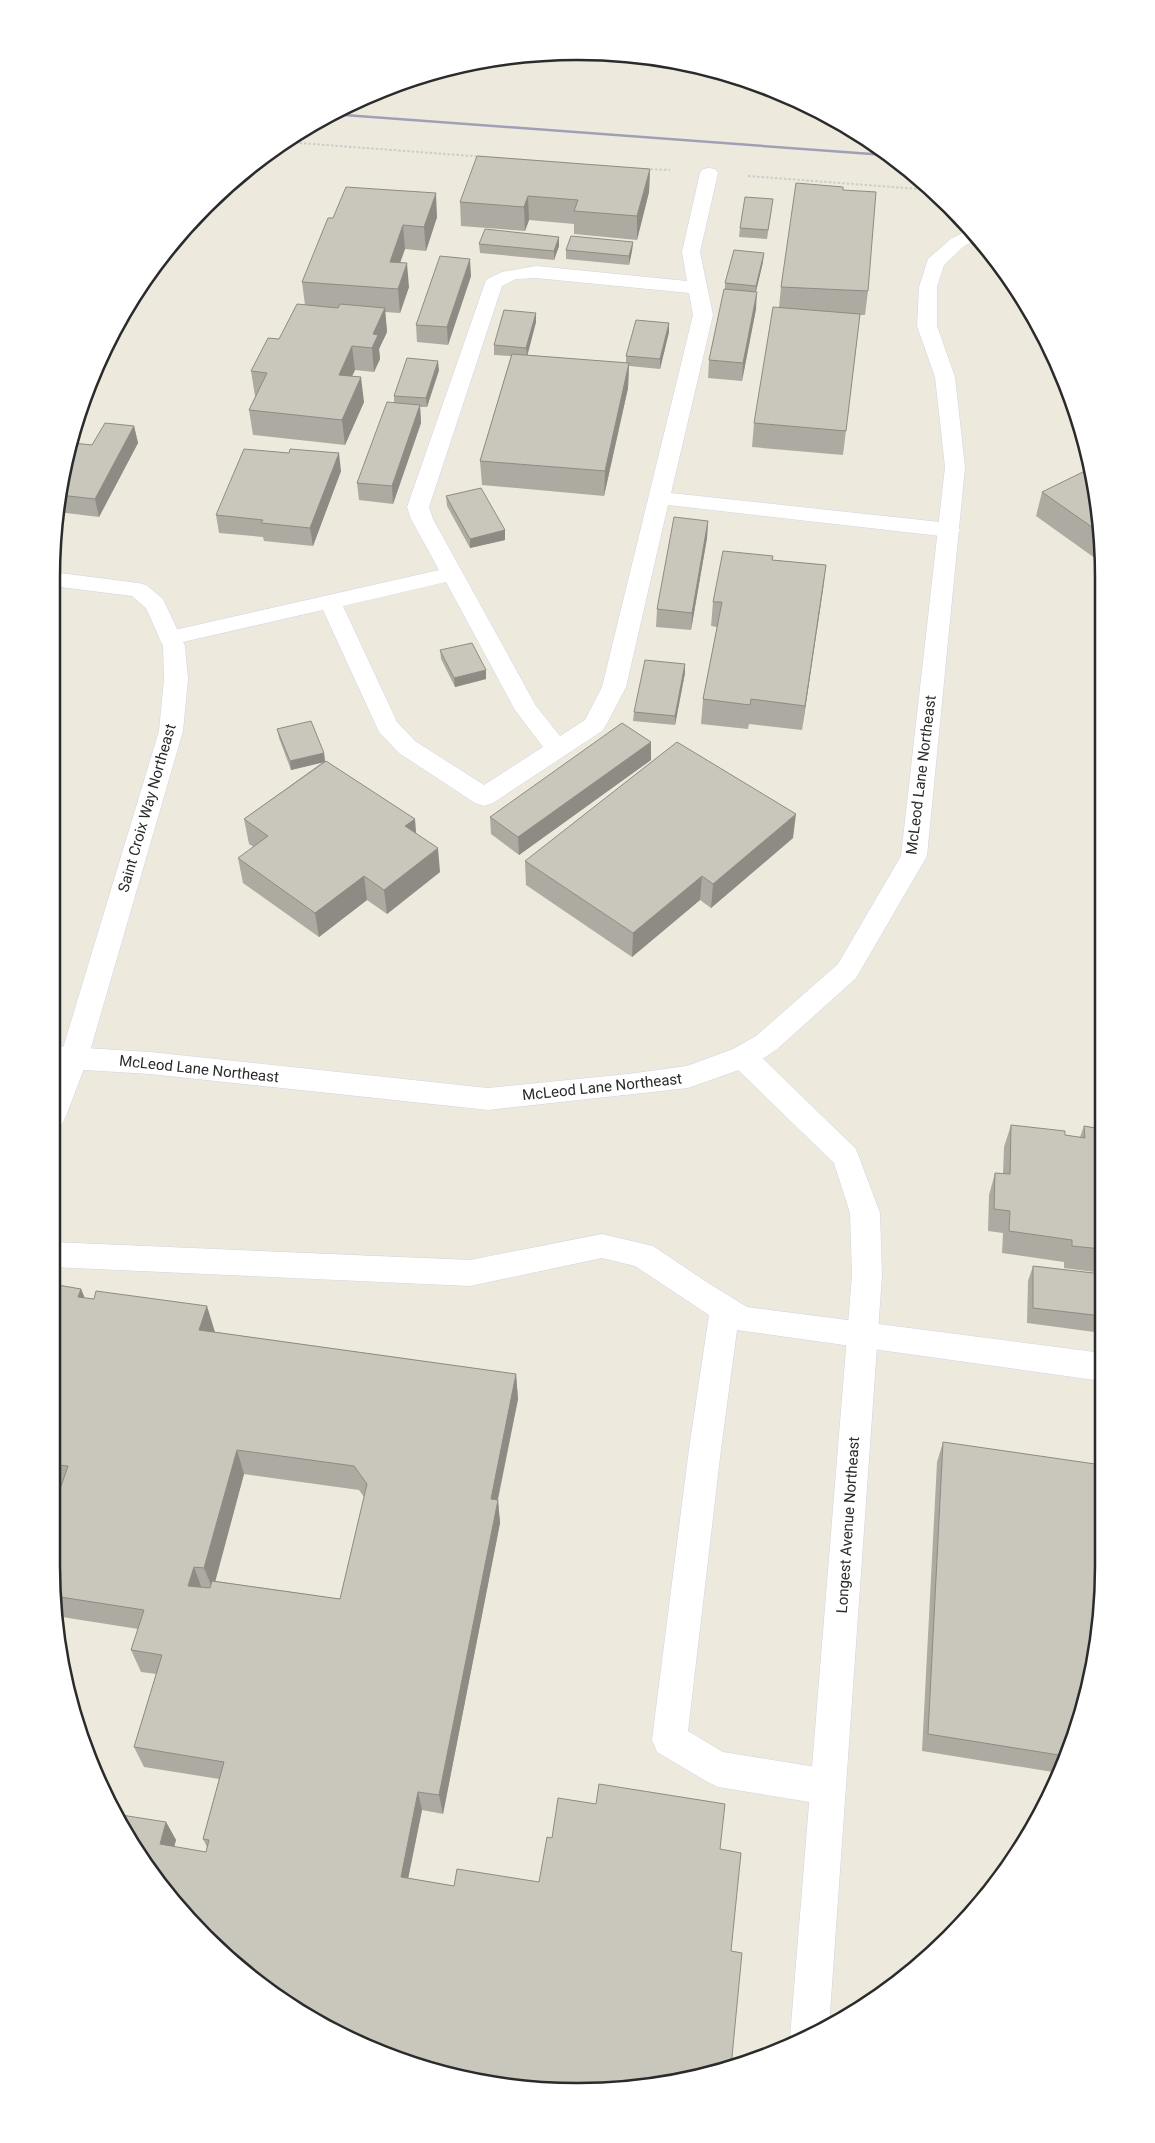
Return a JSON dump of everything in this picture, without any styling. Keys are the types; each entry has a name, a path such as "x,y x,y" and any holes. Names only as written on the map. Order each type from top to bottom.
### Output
{"street":[{"path":"330,602 387,726 407,748 484,797 594,724 614,687 703,315 690,252 709,173"},
{"name":"McLeod Lane Northeast","path":"63,1058 150,1063 488,1099 688,1077 744,1057 766,1044 847,972 914,856 955,467 945,377 927,326 928,288 936,263 958,242 968,237"},
{"path":"557,749 526,710 422,520 418,507 494,283 503,276 519,272 536,272 697,288"},
{"path":"659,498 949,530"},
{"path":"170,638 452,574"},
{"name":"Saint Croix Way Northeast","path":"60,580 138,590 156,604 174,646 176,679 171,731 63,1058 60,1074"},
{"name":"Longest Avenue Northeast","path":"744,1057 846,1157 865,1213 867,1275 863,1335 810,2028"},
{"path":"60,1255 470,1274 602,1246 644,1255 742,1319 1095,1366"},
{"path":"726,1309 705,1449 669,1740 718,1769 828,1787"}],"path":[{"path":"297,143 571,163"},
{"path":"640,168 920,189"}],"building":[{"path":"477,156 650,169 637,216 574,211 578,200 528,196 524,207 460,202"},
{"path":"796,183 843,187 843,190 876,192 868,291 781,287"},
{"path":"346,187 436,193 424,227 403,225 390,262 407,263 398,289 302,282 328,218 333,218"},
{"path":"745,197 773,199 768,230 740,228"},
{"path":"485,229 559,237 554,251 479,244"},
{"path":"571,236 633,242 629,256 566,250"},
{"path":"734,250 764,253 756,286 725,283"},
{"path":"440,256 470,259 447,327 416,325"},
{"path":"724,289 757,292 743,363 709,360"},
{"path":"297,304 338,308 340,304 385,308 373,334 378,335 372,348 352,346 339,375 361,377 342,420 249,410 267,373 251,371 268,338 279,339"},
{"path":"773,307 860,314 846,431 754,423"},
{"path":"504,310 536,313 526,348 494,345"},
{"path":"636,320 669,323 660,359 626,356"},
{"path":"512,354 629,363 605,471 480,461"},
{"path":"407,358 438,361 426,398 394,396"},
{"path":"387,402 420,405 392,486 357,483"},
{"path":"105,423 134,426 95,499 67,496 78,444 92,445"},
{"path":"244,449 289,453 290,449 339,453 310,528 261,523 263,520 216,515"},
{"path":"1084,472 1093,527 1042,492"},
{"path":"481,488 505,530 470,539 446,496"},
{"path":"674,517 708,521 692,613 657,609"},
{"path":"723,551 773,556 772,560 826,565 805,706 751,699 750,705 703,699 722,602 713,602"},
{"path":"472,643 486,670 454,678 440,650"},
{"path":"645,660 685,664 675,716 634,712"},
{"path":"311,721 324,753 290,761 277,729"},
{"path":"622,723 651,742 518,837 490,817"},
{"path":"677,742 796,814 713,884 702,876 633,933 525,861"},
{"path":"326,761 415,819 405,826 438,848 384,890 364,876 315,913 238,858 268,836 244,819"},
{"path":"1011,1125 1065,1131 1065,1135 1085,1138 1084,1126 1095,1128 1095,1248 1072,1246 1072,1240 1009,1231 1010,1211 994,1209 995,1173 1010,1174"},
{"path":"1033,1266 1095,1273 1095,1315 1033,1308"},
{"path":"60,1285 81,1289 78,1297 94,1299 96,1291 207,1306 199,1330 516,1374 491,1499 498,1500 439,1795 418,1792 401,1877 454,1886 457,1869 539,1882 547,1837 552,1838 558,1798 596,1804 599,1784 725,1804 720,1849 741,1853 731,1951 742,1953 732,2059 678,2073 645,2079 611,2082 544,2082 510,2079 477,2073 411,2056 349,2030 290,1996 236,1955 188,1907 167,1881 147,1853 124,1815 166,1822 160,1844 206,1852 209,1840 203,1839 224,1762 134,1747 162,1655 131,1650 144,1610 61,1597 60,1489 68,1466 60,1465","holes":["237,1450 354,1466 367,1484 340,1599 212,1581 210,1588 188,1586 194,1567 204,1568"]},
{"path":"943,1442 1095,1464 1095,1566 1091,1633 1077,1699 1059,1755 928,1734"}],"railway":[{"path":"345,115 875,154"}]}
